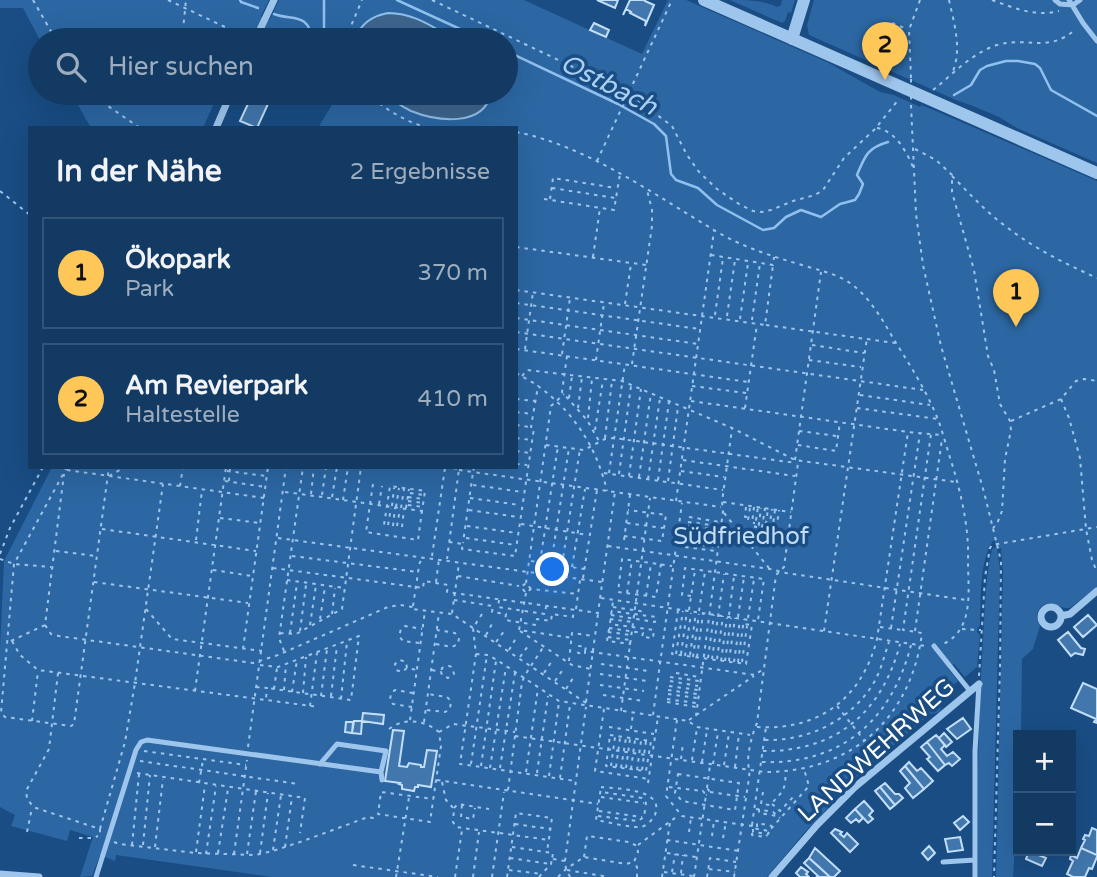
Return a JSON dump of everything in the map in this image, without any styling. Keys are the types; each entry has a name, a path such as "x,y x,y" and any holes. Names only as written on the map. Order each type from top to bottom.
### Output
{"street":[{"path":"260,28 274,0"},
{"path":"704,0 792,39 908,84 924,97 1097,173"},
{"path":"792,39 804,0"},
{"path":"217,126 226,105"},
{"path":"1061,616 1070,614 1097,592"},
{"name":"LANDWEHRWEG","path":"772,877 817,825 855,787 979,684"},
{"path":"0,874 39,877"}],"lane":[{"path":"1055,0 1060,4 1080,0"},
{"path":"1071,2 1097,41"},
{"path":"934,646 970,691"},
{"path":"975,877 975,751 979,684"},
{"path":"96,877 132,760 141,742 147,740 381,772"},
{"path":"320,764 337,744 386,751 382,780"},
{"path":"943,862 975,860"}],"path":[{"path":"33,0 49,28"},
{"path":"168,0 229,28"},
{"path":"183,28 186,0"},
{"path":"350,28 362,0"},
{"path":"432,0 491,28"},
{"path":"596,162 672,0"},
{"path":"920,0 909,30 908,84 916,214 923,265 941,346 1001,561 994,877"},
{"path":"949,0 958,45 953,73"},
{"path":"992,0 1046,14 1057,12 1071,2"},
{"path":"892,23 909,30"},
{"path":"924,97 982,51 999,44 1049,43 1066,38 1083,23"},
{"path":"518,41 628,93 672,126 699,172 717,189 738,204 762,212 816,195 823,190 844,158 876,128 908,84"},
{"path":"107,105 137,126"},
{"path":"382,105 424,126"},
{"path":"876,128 888,132 911,157 914,168"},
{"path":"518,133 554,142 620,174 733,242 840,277 858,290 882,318 931,405 957,482 968,533 967,614 961,629 946,642 934,646 911,645 601,598"},
{"path":"914,149 936,160 1007,228 1060,262 1097,278"},
{"path":"544,199 614,210 620,174"},
{"path":"952,175 952,192 974,270 988,356 994,370 1000,404 1012,430 1005,459 1002,511 993,528"},
{"path":"550,200 553,178 617,188"},
{"path":"552,188 616,198"},
{"path":"632,365 652,218 647,189"},
{"path":"0,191 28,213"},
{"path":"593,257 600,207"},
{"path":"676,501 714,230"},
{"path":"518,247 647,265"},
{"path":"710,255 773,265"},
{"path":"715,317 723,257"},
{"path":"765,325 774,257"},
{"path":"726,319 735,259"},
{"path":"740,320 748,261"},
{"path":"751,322 760,262"},
{"path":"625,305 631,263"},
{"path":"734,877 750,770 748,764 751,735 755,726 764,669 776,575 783,566 791,512 797,445 821,271"},
{"path":"518,290 896,343"},
{"path":"524,350 533,292"},
{"path":"562,355 570,297"},
{"path":"596,360 604,302"},
{"path":"518,303 700,329"},
{"path":"518,318 698,344"},
{"path":"745,408 757,323"},
{"path":"518,332 924,390"},
{"path":"824,631 867,338"},
{"path":"811,345 864,353"},
{"path":"518,349 748,382"},
{"path":"566,356 562,392 587,420 600,442"},
{"path":"809,360 862,368"},
{"path":"609,474 625,364"},
{"path":"522,376 527,370 632,384 732,428 797,461"},
{"path":"518,374 556,400 575,420 592,446 607,491"},
{"path":"569,399 572,376"},
{"path":"578,409 582,377"},
{"path":"587,420 592,378"},
{"path":"595,433 603,379"},
{"path":"605,439 612,380"},
{"path":"1010,421 1061,399 1076,381 1097,381"},
{"path":"619,475 632,384"},
{"path":"474,469 462,549 515,556 538,386"},
{"path":"692,386 747,393"},
{"path":"628,477 641,388"},
{"path":"639,478 651,393"},
{"path":"521,587 526,583 530,560 551,406 564,394"},
{"path":"858,395 931,405"},
{"path":"648,479 660,397"},
{"path":"518,399 535,401"},
{"path":"1061,399 1080,458 1086,529 1097,572"},
{"path":"658,481 669,401"},
{"path":"690,401 943,435"},
{"path":"667,482 678,405"},
{"path":"856,408 937,419"},
{"path":"518,412 533,414"},
{"path":"797,445 836,451 841,422"},
{"path":"518,425 531,427"},
{"path":"696,716 732,428"},
{"path":"799,430 838,436"},
{"path":"755,726 792,726 826,713 851,692 871,660 877,639 908,432"},
{"path":"891,628 920,433"},
{"path":"902,630 931,434"},
{"path":"914,632 943,435"},
{"path":"518,438 532,441"},
{"path":"546,445 584,450 605,439 614,438 957,482"},
{"path":"540,562 558,446"},
{"path":"551,564 569,448"},
{"path":"562,565 580,449"},
{"path":"518,451 530,453"},
{"path":"681,460 796,476"},
{"path":"518,464 528,466"},
{"path":"0,554 10,528 42,469"},
{"path":"66,470 15,564 10,641 1,714 5,718 71,726 74,724 109,469"},
{"path":"108,477 122,469"},
{"path":"180,486 183,469"},
{"path":"195,691 225,469 267,476"},
{"path":"228,482 230,469"},
{"path":"243,649 268,469"},
{"path":"234,854 286,469"},
{"path":"285,652 279,638 303,469"},
{"path":"310,495 314,469"},
{"path":"321,496 326,469"},
{"path":"332,498 337,469"},
{"path":"344,500 348,469"},
{"path":"280,633 296,634 342,610 361,469"},
{"path":"432,558 445,469"},
{"path":"456,469 722,507"},
{"path":"66,470 264,498"},
{"path":"66,470 45,625 54,635 253,663 285,652 388,607 400,605 452,614 586,704"},
{"path":"447,561 459,470"},
{"path":"680,471 726,478"},
{"path":"603,473 724,490"},
{"path":"224,481 266,487"},
{"path":"100,835 125,742 163,484"},
{"path":"373,484 366,532 418,540 425,491 390,486 384,524"},
{"path":"471,484 524,492"},
{"path":"379,505 382,486"},
{"path":"395,487 402,527"},
{"path":"397,526 399,487"},
{"path":"393,526 404,488"},
{"path":"572,567 585,488"},
{"path":"195,542 202,489"},
{"path":"388,525 408,497 409,489"},
{"path":"454,600 493,606 492,612 506,614 505,620 521,623 536,625 537,619 551,621 552,614 573,617 597,489"},
{"path":"283,492 422,509"},
{"path":"570,877 565,861 615,492"},
{"path":"628,510 666,516 662,541 624,538 630,494"},
{"path":"408,497 424,499"},
{"path":"408,497 424,499"},
{"path":"621,711 650,497"},
{"path":"470,498 522,505"},
{"path":"653,715 682,502"},
{"path":"722,502 791,512"},
{"path":"756,523 745,517 746,513 761,508"},
{"path":"749,517 761,508"},
{"path":"752,521 761,508"},
{"path":"761,508 755,527 762,531"},
{"path":"758,527 761,508"},
{"path":"761,508 761,534 765,535"},
{"path":"761,508 764,538 768,539"},
{"path":"761,508 774,547 767,542 761,508"},
{"path":"468,510 521,517"},
{"path":"723,512 770,569"},
{"path":"219,518 261,523"},
{"path":"721,522 689,519 721,526"},
{"path":"626,523 664,528"},
{"path":"520,524 590,535"},
{"path":"465,525 518,533"},
{"path":"979,684 985,577 992,545 1097,527"},
{"path":"100,529 257,551"},
{"path":"687,530 720,530"},
{"path":"687,530 720,535"},
{"path":"687,530 719,539"},
{"path":"464,537 517,545"},
{"path":"277,538 603,582"},
{"path":"686,538 718,543"},
{"path":"449,542 463,544"},
{"path":"685,543 718,547"},
{"path":"607,545 968,600"},
{"path":"685,547 717,552"},
{"path":"55,551 97,556"},
{"path":"291,556 418,572"},
{"path":"413,607 420,562 426,558"},
{"path":"0,559 15,564 52,567"},
{"path":"436,583 439,559"},
{"path":"661,564 656,597 618,592 622,559 641,561 651,563 661,564 673,566"},
{"path":"530,560 584,569"},
{"path":"627,594 632,560"},
{"path":"452,614 460,562"},
{"path":"646,597 651,563"},
{"path":"273,568 423,588 424,581 448,584 447,592 598,612"},
{"path":"691,596 682,595 685,568 764,579 758,621"},
{"path":"685,656 695,569"},
{"path":"212,570 253,576"},
{"path":"691,657 705,571"},
{"path":"712,659 724,573"},
{"path":"723,661 734,575"},
{"path":"458,576 521,587 526,593"},
{"path":"734,662 744,576"},
{"path":"738,663 743,624 754,578"},
{"path":"288,580 345,588"},
{"path":"93,582 250,603"},
{"path":"290,634 297,582"},
{"path":"299,632 306,583"},
{"path":"526,583 531,589 578,594"},
{"path":"310,627 316,584"},
{"path":"320,621 325,586"},
{"path":"331,615 335,587"},
{"path":"519,630 526,593 531,589"},
{"path":"499,599 498,607 545,614 546,606"},
{"path":"613,600 607,641 631,644"},
{"path":"646,614 647,605"},
{"path":"610,617 655,622 656,617 612,607"},
{"path":"146,608 172,639 262,651"},
{"path":"410,721 425,610"},
{"path":"678,610 672,654 746,664 752,625 743,624"},
{"path":"677,654 683,610"},
{"path":"611,611 634,612"},
{"path":"681,655 689,611"},
{"path":"424,723 439,612"},
{"path":"698,657 699,613"},
{"path":"482,614 473,628 476,654 460,764 576,780"},
{"path":"708,659 714,615"},
{"path":"716,660 723,616"},
{"path":"729,662 738,618"},
{"path":"485,635 494,622"},
{"path":"609,628 653,634 654,630 610,624"},
{"path":"10,641 45,625"},
{"path":"420,643 402,640 399,636 405,626 422,629"},
{"path":"515,736 750,770 803,769 836,758 864,740 899,703 911,679 922,633 878,626"},
{"path":"961,629 981,630"},
{"path":"435,644 452,647 458,644 459,638 455,633 437,630"},
{"path":"496,643 505,630"},
{"path":"519,630 572,638"},
{"path":"519,630 572,665 591,668"},
{"path":"608,632 632,635"},
{"path":"568,662 572,633 596,636"},
{"path":"256,687 351,700 359,636 278,667 260,666"},
{"path":"608,637 631,640"},
{"path":"508,650 516,638"},
{"path":"10,641 20,655 38,670 319,707"},
{"path":"341,699 347,641"},
{"path":"765,740 807,735 844,715 872,685 889,641"},
{"path":"763,751 780,751 811,745 852,724 869,708 884,687 894,667 900,643"},
{"path":"331,698 338,644"},
{"path":"761,762 779,763 804,759 829,751 859,734 894,692 911,645"},
{"path":"520,658 528,646"},
{"path":"492,877 524,678 544,646"},
{"path":"321,696 327,648"},
{"path":"585,651 755,675"},
{"path":"310,706 317,652"},
{"path":"476,654 488,655 497,660 559,701 677,719 688,721 697,727 751,735"},
{"path":"471,765 488,655"},
{"path":"303,694 306,656"},
{"path":"292,692 297,659"},
{"path":"481,766 497,660"},
{"path":"543,674 552,661"},
{"path":"284,691 286,663"},
{"path":"601,664 648,671"},
{"path":"490,768 506,666"},
{"path":"274,689 278,667"},
{"path":"407,668 417,670"},
{"path":"555,682 564,668"},
{"path":"688,721 764,669"},
{"path":"32,720 38,670"},
{"path":"431,670 441,671"},
{"path":"500,769 515,672"},
{"path":"58,673 49,749 26,791 27,798 33,807 100,829"},
{"path":"676,673 700,677"},
{"path":"600,674 647,681"},
{"path":"566,689 575,676"},
{"path":"670,677 699,681"},
{"path":"670,681 699,686"},
{"path":"600,685 643,691"},
{"path":"669,686 698,690"},
{"path":"526,774 538,687"},
{"path":"265,700 267,688"},
{"path":"412,707 393,704 390,700 391,693 395,690 414,693"},
{"path":"668,690 698,694"},
{"path":"426,710 445,712 450,709 451,701 428,694"},
{"path":"537,775 549,694"},
{"path":"668,694 697,698"},
{"path":"603,695 643,701"},
{"path":"548,777 559,701"},
{"path":"696,707 667,701 697,703"},
{"path":"560,778 570,704"},
{"path":"836,706 864,740"},
{"path":"604,708 595,771 649,779"},
{"path":"630,730 633,712"},
{"path":"648,783 649,779 650,756 651,741 610,735 606,766 646,771 650,756 655,734 658,716"},
{"path":"677,719 666,796 679,814 768,832"},
{"path":"389,729 397,723 410,721 424,723 439,732"},
{"path":"439,732 453,724 516,732"},
{"path":"609,727 655,734"},
{"path":"691,762 697,727"},
{"path":"754,829 766,727"},
{"path":"702,763 708,729"},
{"path":"667,786 703,791 707,788 718,731"},
{"path":"378,814 430,822 441,746 439,732"},
{"path":"724,766 729,732"},
{"path":"734,768 740,733"},
{"path":"611,766 615,736"},
{"path":"616,767 620,737"},
{"path":"621,768 626,737"},
{"path":"626,769 631,738"},
{"path":"631,769 635,739"},
{"path":"636,770 641,740"},
{"path":"642,771 646,740"},
{"path":"681,760 683,743"},
{"path":"136,750 246,765"},
{"path":"132,760 298,784"},
{"path":"200,783 203,760"},
{"path":"773,826 757,823 752,835 766,837 779,817 809,786 803,769"},
{"path":"763,792 761,804 770,805 784,790 785,771"},
{"path":"129,772 305,798 300,832"},
{"path":"132,845 139,773"},
{"path":"678,774 739,783 735,810 682,801 675,793 675,788 678,774"},
{"path":"143,846 150,775"},
{"path":"155,848 163,778"},
{"path":"436,780 598,804"},
{"path":"442,781 446,800 454,809"},
{"path":"195,853 205,784"},
{"path":"206,854 216,785"},
{"path":"218,854 228,787"},
{"path":"601,787 642,792 654,801 655,814 651,821 641,827 596,820 600,792 601,787"},
{"path":"707,788 710,792 746,797"},
{"path":"247,855 256,791"},
{"path":"703,791 706,795"},
{"path":"100,835 119,844 206,854 260,854 368,817 373,818 378,814 381,792 433,799"},
{"path":"597,816 638,821 644,817 646,803 642,798 600,792"},
{"path":"663,872 694,876 704,805 706,795 710,792"},
{"path":"260,854 268,793"},
{"path":"273,851 281,794"},
{"path":"772,803 780,811 795,794"},
{"path":"285,847 292,796"},
{"path":"396,877 409,796"},
{"path":"600,797 646,803"},
{"path":"489,809 456,805 453,822 456,827 549,840"},
{"path":"462,805 461,817 473,818 475,807"},
{"path":"27,832 33,807"},
{"path":"755,809 759,809 759,813 779,817"},
{"path":"598,811 644,817"},
{"path":"507,877 516,813 552,818 547,852"},
{"path":"637,846 679,814"},
{"path":"689,832 691,817"},
{"path":"712,836 714,820"},
{"path":"662,877 670,822"},
{"path":"723,838 726,822"},
{"path":"514,824 550,829"},
{"path":"455,877 462,828"},
{"path":"473,877 480,831"},
{"path":"79,838 100,835"},
{"path":"584,858 587,836 629,842 637,846"},
{"path":"667,841 739,851"},
{"path":"634,862 637,846"},
{"path":"508,869 541,876 551,864 553,853 511,847"},
{"path":"666,853 697,857"},
{"path":"672,873 675,854"},
{"path":"681,874 683,855"},
{"path":"509,858 551,864"},
{"path":"558,877 584,858 626,864 634,862"},
{"path":"707,877 710,858 737,863"},
{"path":"552,859 565,861"},
{"path":"634,862 637,867 636,877"},
{"path":"353,865 438,877"},
{"path":"708,868 735,872"},
{"path":"566,869 610,877"}],"green space":[{"path":"0,0 269,0 257,28 34,28 23,8 0,8"},
{"name":"Südfriedhof","path":"279,0 524,0 642,54 668,0 686,0 827,62 880,92 936,111 1097,181 1097,587 1070,608 1043,605 1037,615 1040,626 1033,649 1022,659 1021,730 1013,730 1013,877 996,877 1003,573 1001,548 997,549 1000,569 992,877 978,877 981,670 988,572 992,549 997,547 994,540 983,568 980,625 977,629 980,635 977,667 965,677 954,664 948,668 958,681 938,699 941,710 930,714 831,799 831,805 767,877 272,877 116,855 115,861 100,855 92,876 80,877 93,837 70,830 67,841 11,826 15,815 0,807 0,648 4,561 51,469 518,469 518,126 319,126 332,105 518,105 518,28 264,28"},
{"path":"730,0 749,0 777,7 782,0 795,0 791,13 788,12 782,23"},
{"path":"814,0 1097,0 1097,163 1017,128 999,117 809,35 807,25"},
{"path":"78,105 213,105 204,126 90,126"}],"shaded area":[{"path":"398,14 416,18 435,28 361,28 376,16"},
{"path":"400,105 486,105 469,117 458,119 421,115"}],"building":[{"path":"597,0 618,0 615,8"},
{"path":"630,0 645,0 654,5 645,26 646,21 626,9 623,15"},
{"path":"594,23 609,30 606,37 590,30"},
{"path":"247,105 268,105 258,126 240,121"},
{"path":"1088,615 1097,625 1083,637 1074,627"},
{"path":"1068,632 1081,648 1085,649 1083,655 1075,653 1071,656 1058,640"},
{"path":"1083,683 1097,689 1097,723 1094,722 1096,719 1071,708"},
{"path":"363,713 384,715 383,724 362,721"},
{"path":"963,718 971,729 957,739 947,729"},
{"path":"354,721 362,721 361,734 352,733"},
{"path":"346,722 353,722 352,733 345,732"},
{"path":"393,730 404,731 399,766 407,767 409,763 424,767 427,750 437,751 431,787 418,785 414,791 402,789 400,783 385,781"},
{"path":"944,733 952,742 946,747 939,738"},
{"path":"936,735 945,745 941,749 947,756 953,752 960,759 952,766 949,763 945,765 927,742"},
{"path":"927,742 945,765 938,771 921,747"},
{"path":"909,762 917,771 921,768 933,781 924,789 905,766"},
{"path":"905,766 924,789 913,798 905,788 910,783 900,771"},
{"path":"885,783 903,798 895,805 880,787"},
{"path":"880,787 895,805 890,809 875,791"},
{"path":"864,801 873,811 869,815 873,819 868,823 855,809"},
{"path":"855,809 863,818 859,822 856,819 851,823 846,818"},
{"path":"963,816 969,822 960,830 954,823"},
{"path":"1092,828 1097,830 1097,855 1081,848 1085,835 1089,836"},
{"path":"835,829 842,832 840,834 844,837 847,833 858,844 850,852 831,833"},
{"path":"960,837 963,850 948,852 945,839"},
{"path":"929,846 935,853 928,860 922,853"},
{"path":"815,848 840,871 834,877 830,877 809,858"},
{"path":"1081,848 1097,855 1092,869 1089,868 1085,877 1067,874 1073,861 1071,856 1077,858"},
{"path":"1027,856 1046,858 1042,866 1026,859"},
{"path":"809,858 830,877 816,877 818,876 804,863"},
{"path":"801,867 808,872 806,874 809,877 800,877 796,873"}],"waterway":[{"name":"Ostbach","path":"240,0 258,8"},
{"name":"Ostbach","path":"324,0 324,28"},
{"name":"Ostbach","path":"397,0 458,28"},
{"name":"Ostbach","path":"274,14 299,19 308,28"},
{"name":"Ostbach","path":"518,57 654,124 666,136 671,174 676,180 698,188 717,205 763,230 774,228 786,217 801,210 821,217 840,204 855,200 863,184 857,175 865,158 875,147 888,142"},
{"name":"Ostbach","path":"954,95 971,85 980,70 987,66 1018,61 1035,64 1040,68 1051,90 1097,116"}],"place":[{"name":"Am Revierpark","path":"885,80"},
{"name":"Ökopark","path":"1016,327"}]}
